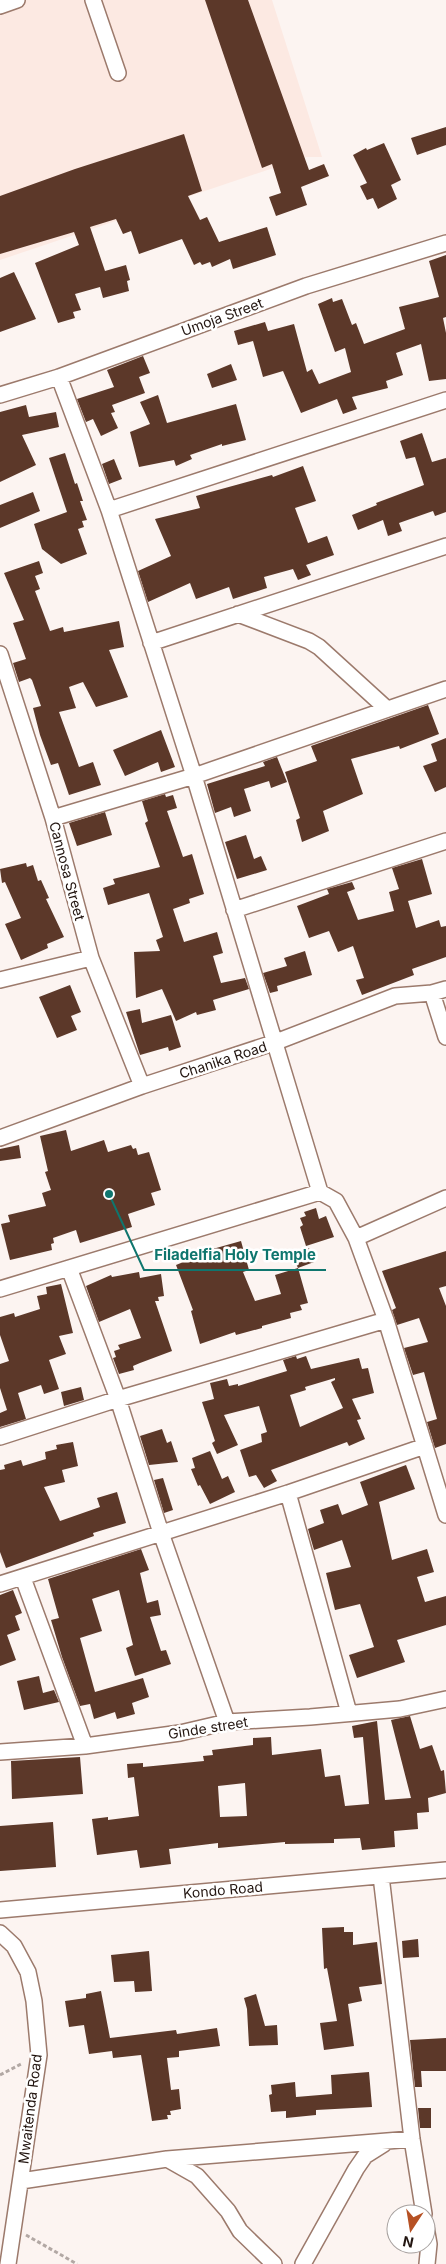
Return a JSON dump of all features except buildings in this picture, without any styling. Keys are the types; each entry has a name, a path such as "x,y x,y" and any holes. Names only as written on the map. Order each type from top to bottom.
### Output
{"street":[{"path":"0,6 17,0"},
{"path":"93,0 118,73"},
{"name":"Umoja Street","path":"0,396 59,377 306,286 446,242"},
{"path":"59,377 109,510 194,776 320,1192 336,1201 356,1238 386,1320 446,1514"},
{"path":"109,510 446,400"},
{"path":"151,643 446,546"},
{"path":"238,614 309,641 387,709"},
{"name":"Cannosa Street","path":"0,654 53,818 91,958 142,1086"},
{"path":"53,818 194,776 446,689"},
{"path":"234,910 446,841"},
{"path":"0,980 91,958"},
{"path":"439,991 446,1037"},
{"name":"Chanika Road","path":"0,1138 142,1086 276,1042 395,996 439,991"},
{"path":"0,1289 320,1192"},
{"path":"356,1238 446,1198"},
{"path":"69,1268 118,1400 161,1533 227,1722"},
{"path":"0,1437 386,1320"},
{"path":"0,1584 288,1493 425,1446"},
{"path":"288,1493 349,1714"},
{"path":"23,1578 85,1746"},
{"name":"Ginde street","path":"0,1752 85,1746 180,1733 227,1722 400,1709 446,1699"},
{"name":"Kondo Road","path":"0,1910 446,1870"},
{"path":"381,1876 412,2140 422,2204"},
{"name":"Mwaitenda Road","path":"0,1933 14,1946 28,1972 34,2001 39,2054 8,2264"},
{"path":"21,2181 167,2159 412,2140"},
{"path":"303,2264 356,2169 365,2156 385,2143"},
{"path":"167,2159 197,2176 228,2211 240,2231 274,2264"}],"path":[{"path":"0,2075 39,2054"},
{"path":"14,2228 77,2264"}],"shaded area":[{"path":"0,0 272,0 322,157 306,157 0,260"}],"place":[{"name":"Filadelfia Holy Temple","path":"109,1194"}]}
